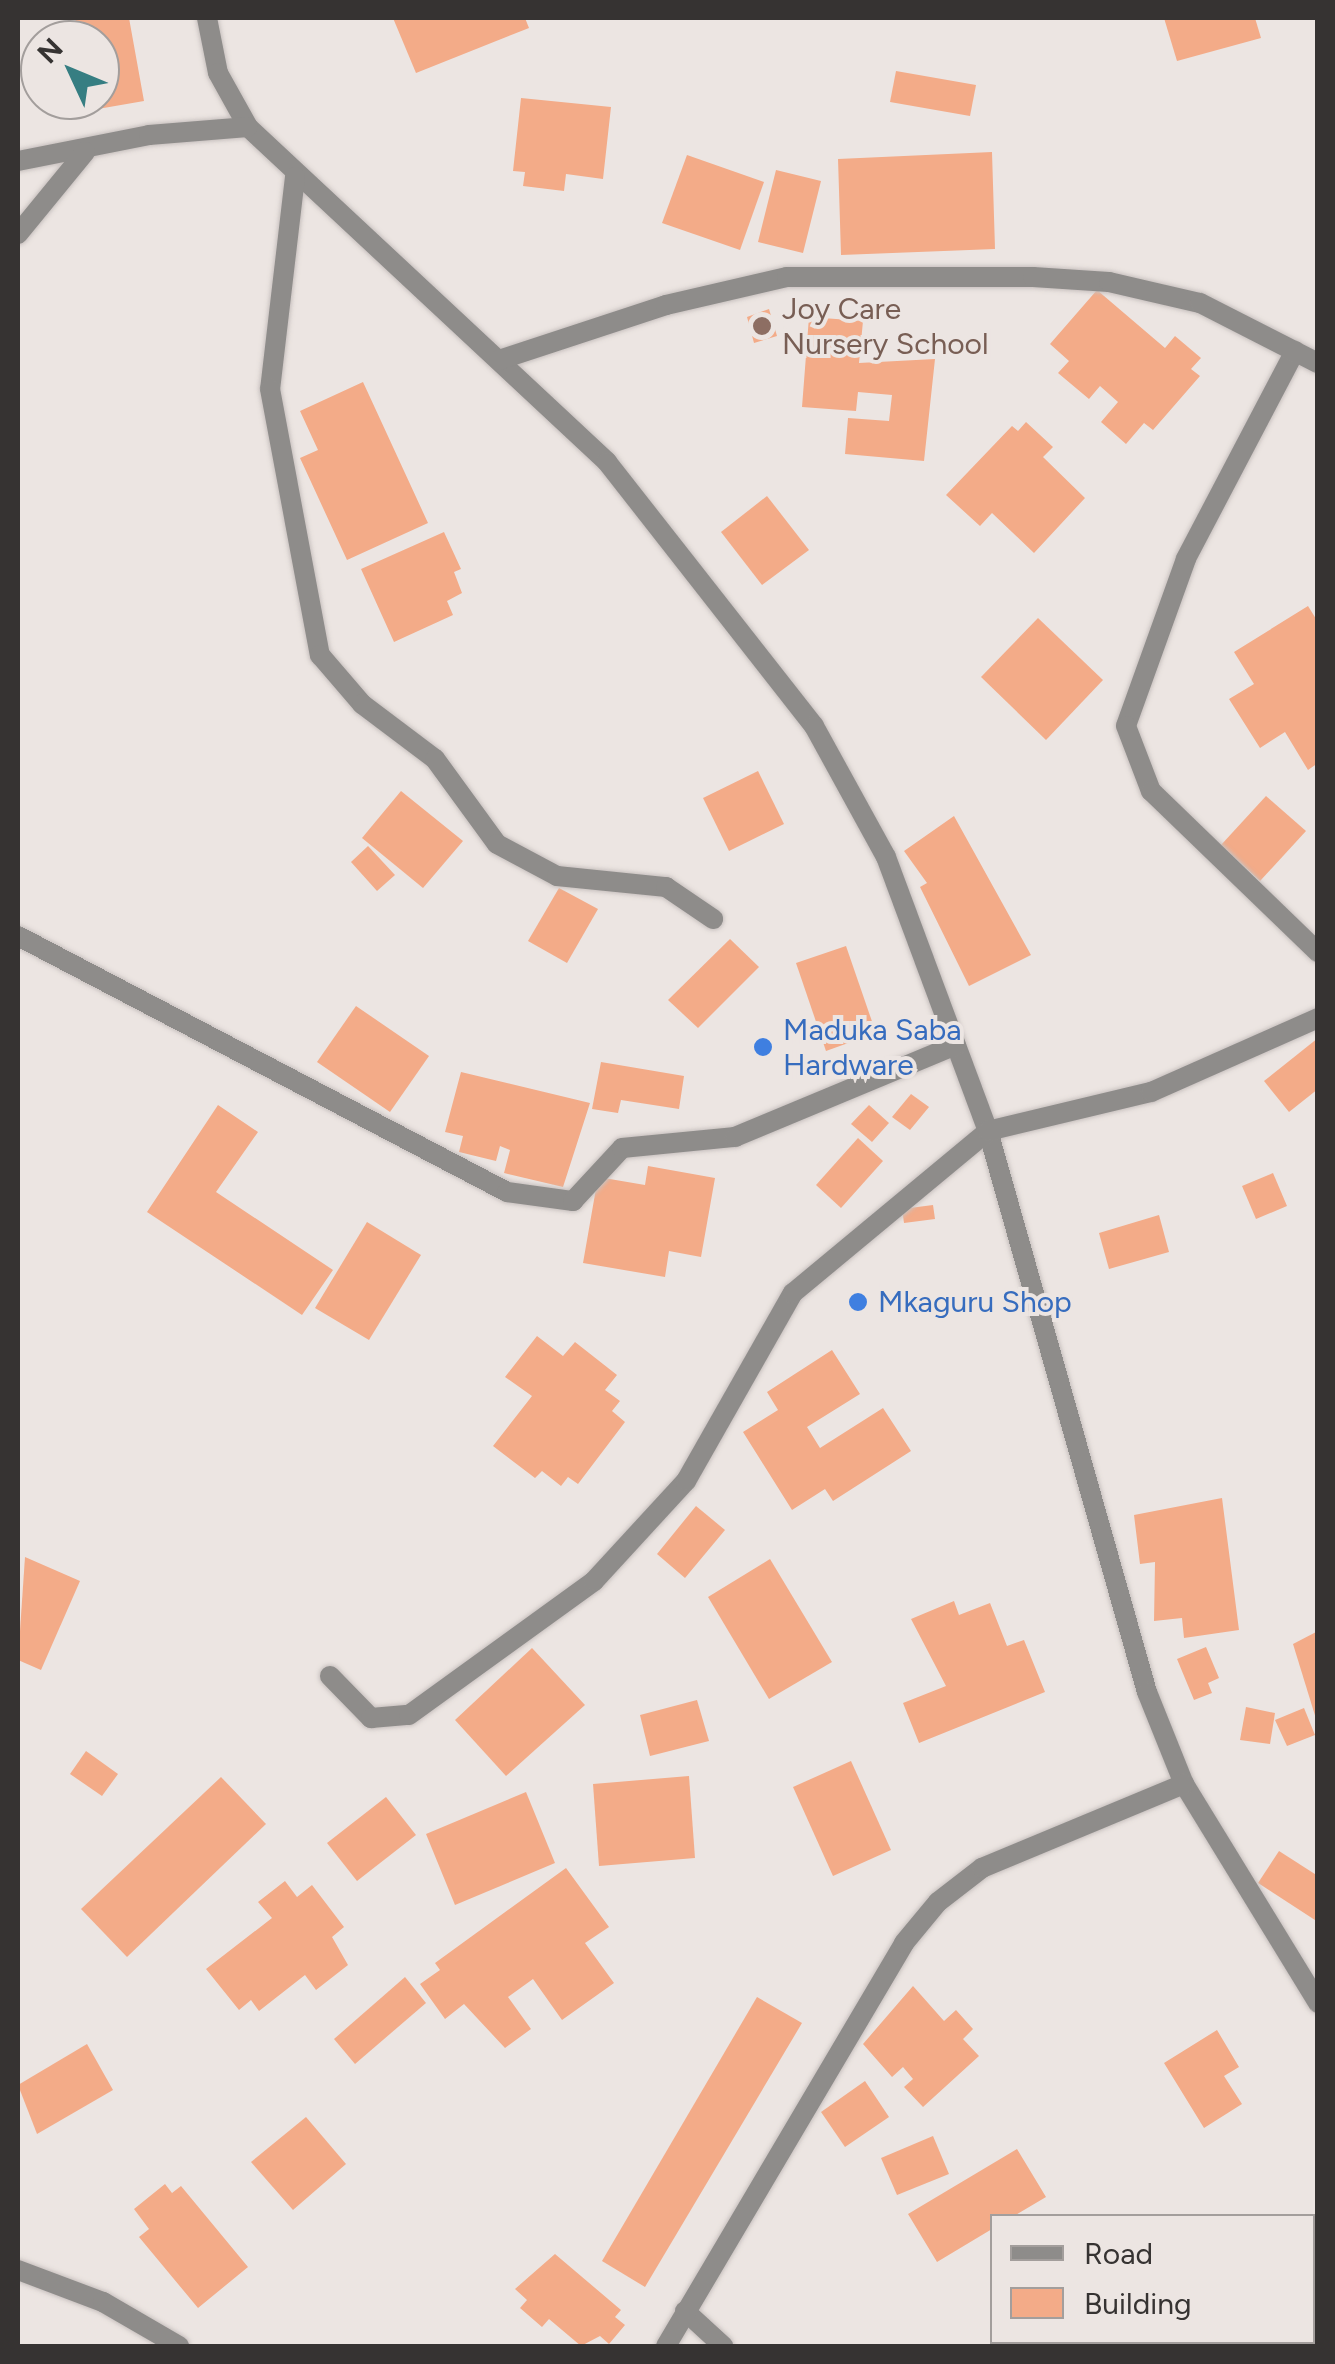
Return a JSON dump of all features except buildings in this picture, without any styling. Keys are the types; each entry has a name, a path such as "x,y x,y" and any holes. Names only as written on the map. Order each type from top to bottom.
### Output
{"street":[{"path":"207,18 218,73 248,127 295,177 607,462 814,726 886,857 988,1131 1147,1692 1184,1784 1318,2003"},
{"path":"18,161 85,152 149,135 248,127"},
{"path":"18,234 85,152"},
{"path":"295,177 270,389 320,654 332,675 435,759 497,844 557,876 666,888 713,919"},
{"path":"499,360 666,305 787,278 1109,282 1200,303 1318,363"},
{"path":"1296,351 1186,559 1126,726 1151,790 1318,952"},
{"path":"18,936 508,1192 573,1201 622,1148 736,1138 956,1045"},
{"path":"330,1676 371,1718 400,1719 594,1581 686,1481 793,1293 988,1131 1151,1092 1318,1018"},
{"path":"666,2346 904,1943 938,1902 982,1868 1184,1784"},
{"path":"18,2270 103,2302 179,2346"},
{"path":"684,2311 723,2346"}],"place":[{"name":"Joy Care Nursery School","path":"762,326"},
{"name":"Maduka Saba Hardware","path":"763,1047"},
{"name":"Mkaguru Shop","path":"858,1302"}]}
